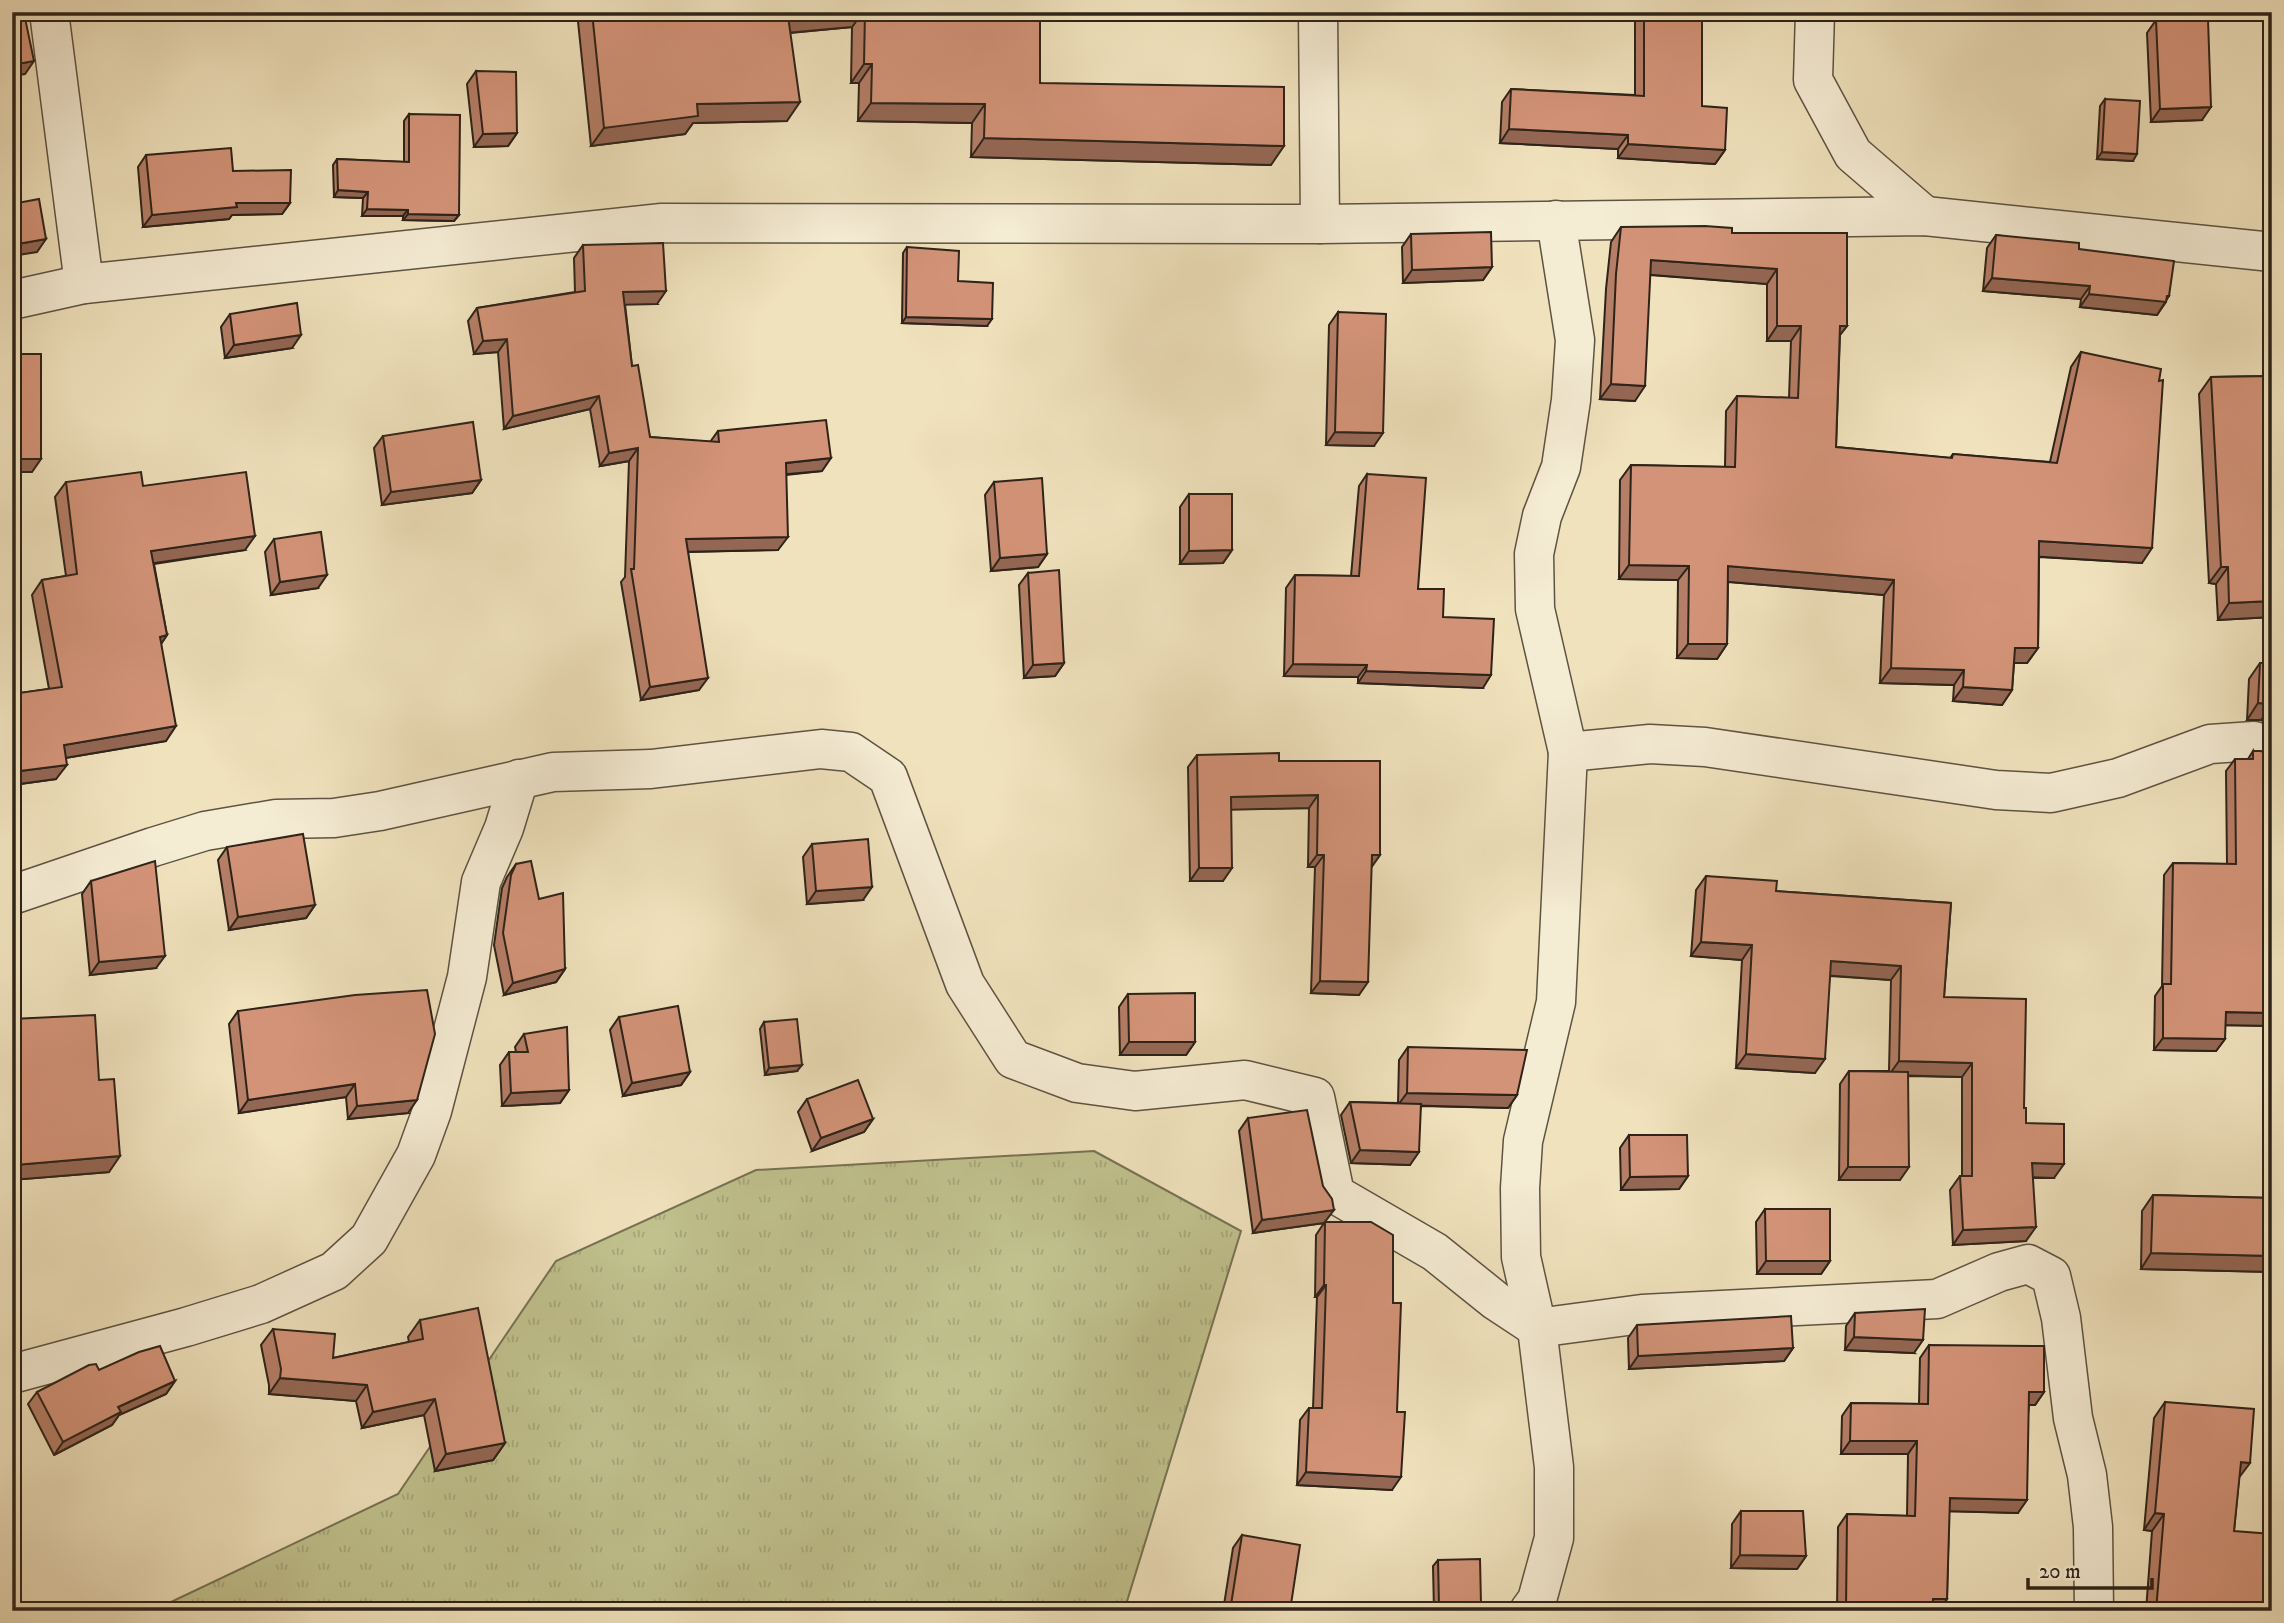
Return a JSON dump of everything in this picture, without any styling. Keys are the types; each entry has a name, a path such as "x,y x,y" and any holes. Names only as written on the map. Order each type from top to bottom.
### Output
{"street":[{"path":"49,12 84,284"},
{"path":"1318,12 1320,224"},
{"path":"1815,12 1813,80 1853,154 1926,216"},
{"path":"12,300 84,284 662,223 1320,224 1926,216 2272,252"},
{"path":"1529,1611 1537,1600 1554,1538 1554,1467 1537,1328 1521,1257 1522,1141 1556,1002 1568,752 1535,609 1534,554 1542,516 1561,467 1571,400 1575,340 1556,220"},
{"path":"1568,752 1650,744 1705,747 1996,790 2051,793 2118,778 2210,744 2254,741 2272,747"},
{"path":"12,895 153,846 205,831 276,819 334,818 380,811 553,772 651,769 821,749 851,752 888,777 965,984 1013,1059 1077,1083 1135,1091 1245,1080 1315,1097 1335,1194 1435,1252 1496,1301 1537,1328 1642,1314 1937,1299 1999,1272 2028,1264 2051,1276 2061,1318 2073,1418 2087,1475 2094,1527 2094,1611"},
{"path":"12,1374 261,1304 334,1271 369,1239 416,1155 432,1111 467,976 481,882 504,828 520,779"}],"green space":[{"path":"1094,1151 1241,1231 1124,1611 152,1611 398,1494 556,1261 756,1170"}],"building":[{"path":"592,12 824,12 788,16 800,102 697,104 698,116 604,128"},
{"path":"865,12 1040,12 1040,83 1284,87 1284,146 984,138 985,104 871,103 872,64 864,64"},
{"path":"1644,12 1702,12 1702,106 1727,108 1725,150 1628,144 1628,135 1509,129 1511,89 1644,96"},
{"path":"25,18 34,61 12,65 12,20"},
{"path":"2208,19 2211,107 2160,109 2156,20"},
{"path":"476,71 516,72 517,133 483,134"},
{"path":"2105,99 2140,101 2137,154 2102,152"},
{"path":"409,114 460,115 459,215 408,214 408,210 367,209 368,192 338,190 337,159 409,162"},
{"path":"231,148 233,171 291,170 290,203 236,203 237,207 152,215 146,155"},
{"path":"39,199 46,239 12,245 12,204"},
{"path":"1621,227 1732,228 1732,233 1847,233 1847,326 1840,326 1836,447 1952,458 1953,454 2057,463 2081,352 2161,369 2159,381 2163,380 2152,548 2039,541 2038,648 2015,648 2012,690 1963,687 1964,670 1891,668 1894,580 1728,566 1727,644 1688,644 1689,566 1629,565 1631,465 1735,467 1737,396 1798,398 1801,326 1777,326 1777,269 1651,260 1645,386 1611,384"},
{"path":"1491,232 1492,267 1412,270 1411,234"},
{"path":"1996,235 2079,243 2079,249 2174,261 2169,296 2166,302 2089,294 2090,286 1992,278"},
{"path":"663,243 666,291 623,292 632,366 638,365 650,437 719,442 718,431 826,420 831,458 786,463 788,537 686,539 708,678 650,687 631,569 634,569 638,448 609,453 599,396 513,416 507,339 483,341 477,308 585,291 583,245"},
{"path":"907,247 959,251 958,281 993,283 992,319 906,317"},
{"path":"297,303 301,335 234,345 230,314"},
{"path":"1338,312 1386,314 1383,433 1335,432"},
{"path":"12,354 41,354 41,459 12,459"},
{"path":"2272,376 2272,601 2229,603 2228,567 2221,567 2211,377"},
{"path":"473,422 481,480 391,492 383,436"},
{"path":"141,472 143,486 246,472 255,536 151,551 167,635 160,637 176,726 64,745 67,765 12,772 12,694 62,687 42,580 77,574 66,482"},
{"path":"1367,474 1426,478 1418,589 1444,589 1443,617 1494,619 1491,675 1366,671 1367,665 1293,664 1295,575 1359,576"},
{"path":"1042,478 1047,554 1000,558 994,482"},
{"path":"1189,494 1232,494 1232,550 1189,551"},
{"path":"321,532 327,575 280,582 274,539"},
{"path":"1059,570 1064,663 1033,665 1028,573"},
{"path":"2260,663 2272,663 2272,704 2258,703"},
{"path":"2253,751 2272,753 2272,1013 2226,1012 2225,1039 2163,1038 2163,984 2171,984 2173,863 2236,864 2235,759 2253,759"},
{"path":"1279,753 1279,761 1380,761 1380,855 1372,855 1368,982 1320,981 1324,855 1317,855 1318,795 1231,797 1232,868 1199,868 1197,755"},
{"path":"303,834 315,905 238,917 227,847"},
{"path":"868,839 872,887 816,891 812,844"},
{"path":"155,861 165,956 99,962 91,881"},
{"path":"531,861 539,899 563,893 565,969 513,983 503,933 511,875 516,864"},
{"path":"1706,876 1777,881 1776,891 1951,903 1944,997 2026,999 2026,1123 2064,1124 2064,1164 2032,1163 2036,1227 1963,1230 1960,1176 1972,1176 1972,1063 1899,1061 1901,966 1831,961 1825,1059 1746,1054 1752,945 1701,942"},
{"path":"427,990 435,1034 417,1100 357,1106 355,1084 248,1100 238,1011 355,995"},
{"path":"1195,993 1195,1042 1129,1042 1128,994"},
{"path":"678,1006 690,1072 632,1083 619,1017"},
{"path":"95,1015 99,1080 114,1079 120,1156 15,1165 12,1134 12,1019"},
{"path":"797,1019 802,1065 769,1068 764,1022"},
{"path":"567,1027 569,1090 511,1093 509,1052 528,1052 524,1034"},
{"path":"1408,1047 1527,1050 1517,1095 1407,1093"},
{"path":"1849,1071 1908,1072 1909,1167 1848,1167"},
{"path":"858,1080 873,1119 821,1138 807,1099"},
{"path":"1350,1102 1421,1104 1419,1152 1360,1150"},
{"path":"1307,1110 1323,1186 1332,1199 1334,1210 1262,1220 1248,1118"},
{"path":"1629,1135 1687,1135 1688,1176 1630,1177"},
{"path":"2153,1195 2272,1198 2272,1256 2151,1253"},
{"path":"1765,1209 1830,1209 1830,1261 1766,1261"},
{"path":"1325,1222 1371,1222 1393,1235 1393,1303 1401,1303 1397,1412 1405,1412 1401,1477 1306,1472 1309,1408 1322,1408"},
{"path":"478,1308 505,1443 446,1454 435,1399 373,1412 367,1385 280,1378 281,1369 273,1329 335,1334 333,1358 423,1339 420,1320"},
{"path":"1925,1309 1923,1340 1854,1337 1855,1313"},
{"path":"1791,1316 1793,1348 1638,1356 1637,1325"},
{"path":"1929,1345 2044,1346 2044,1392 2029,1392 2027,1500 1950,1498 1947,1599 1933,1599 1933,1611 1846,1611 1847,1514 1915,1516 1917,1441 1850,1441 1851,1403 1928,1404"},
{"path":"160,1346 175,1381 118,1407 121,1412 63,1442 37,1392 89,1365 96,1364 99,1370 139,1352"},
{"path":"2165,1402 2254,1409 2250,1463 2241,1462 2234,1531 2272,1534 2272,1611 2156,1611 2164,1514 2155,1513"},
{"path":"1741,1511 1803,1511 1806,1556 1740,1555"},
{"path":"1242,1535 1300,1545 1290,1611 1230,1611"},
{"path":"1480,1559 1481,1604 1439,1605 1438,1560"}]}
